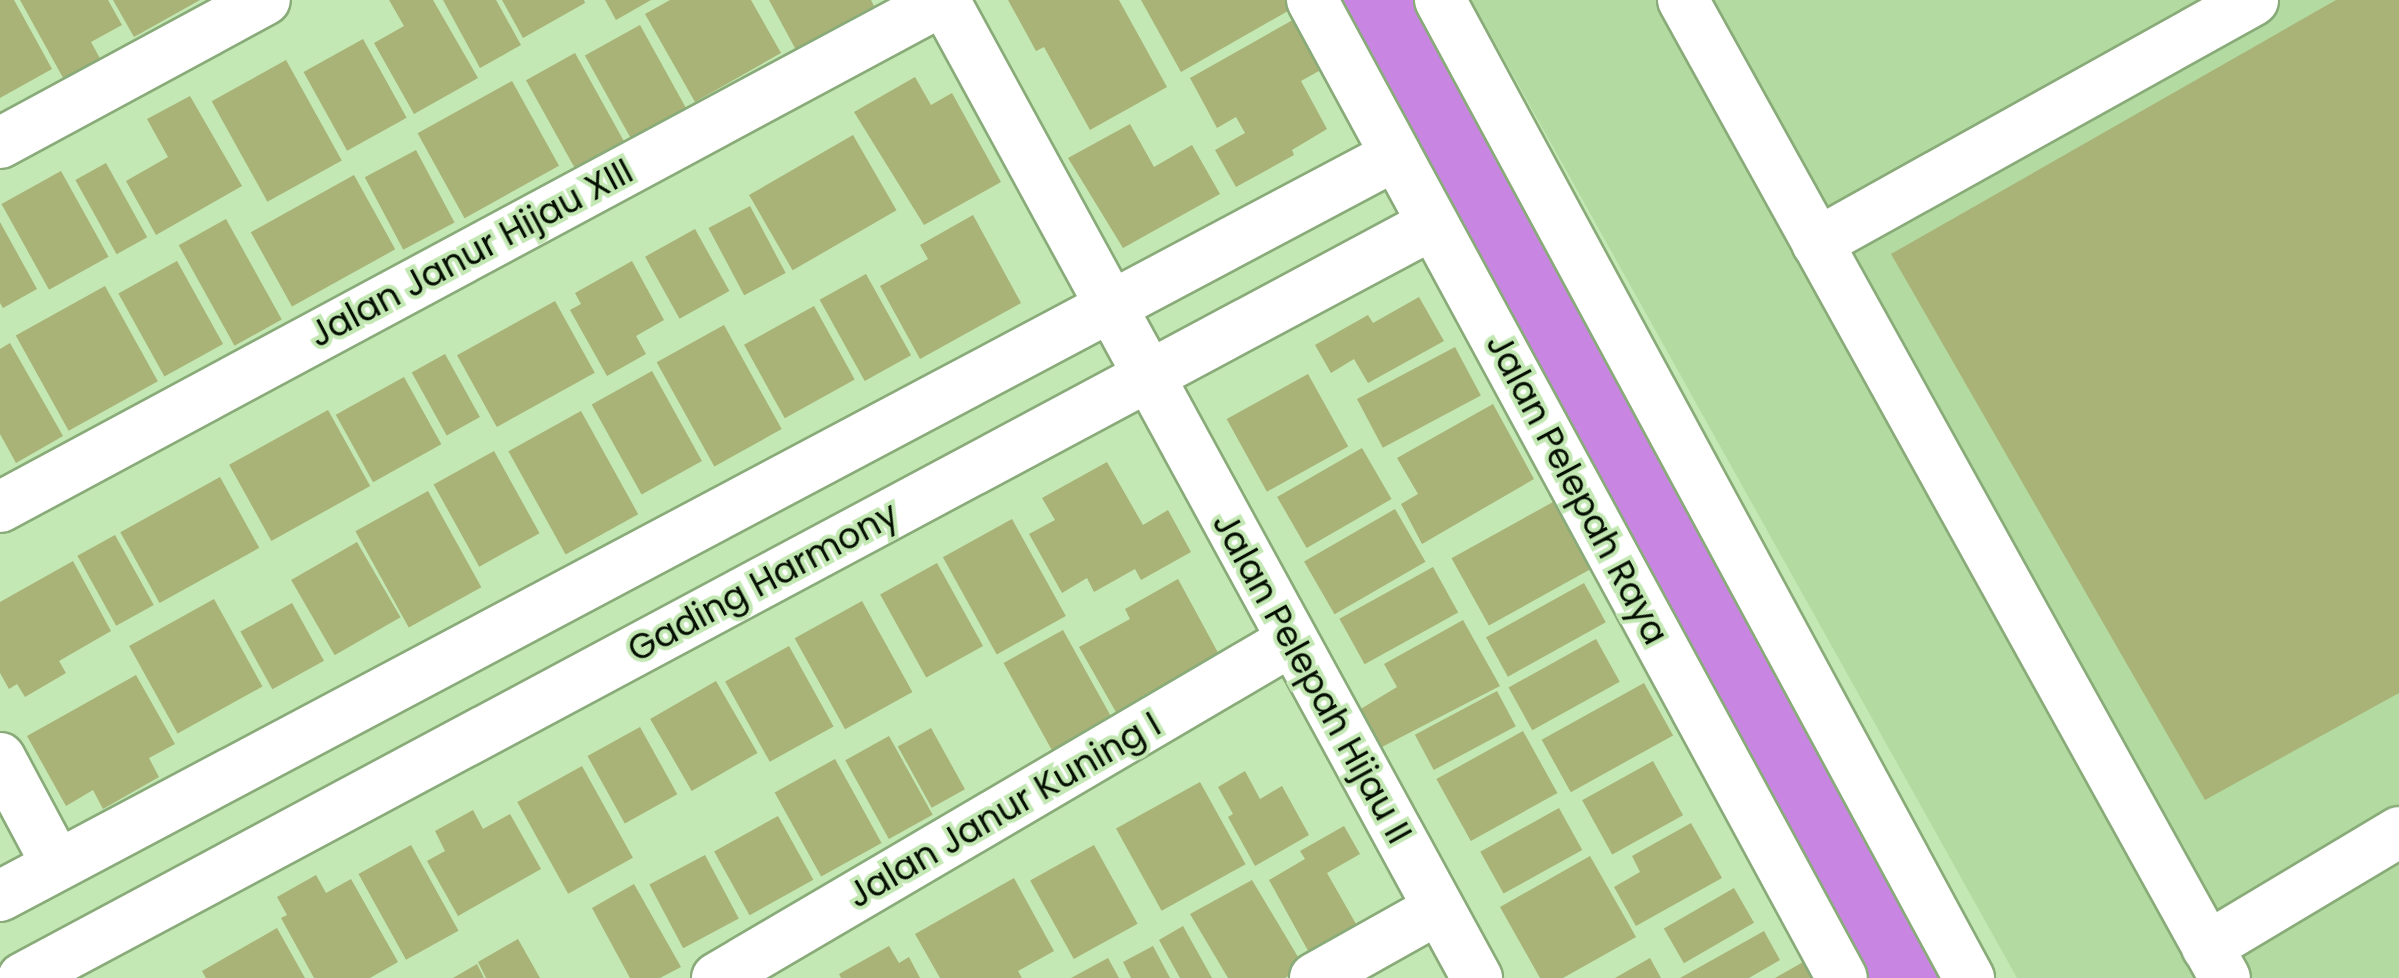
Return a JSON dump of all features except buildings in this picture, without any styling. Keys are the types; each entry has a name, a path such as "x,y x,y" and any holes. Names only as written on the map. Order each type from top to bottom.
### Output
{"street":[{"path":"0,143 265,0"},
{"name":"Jalan Pelepah Hijau II","path":"944,0 1477,978"},
{"name":"Jalan Janur Hijau XIII","path":"0,507 944,0"},
{"name":"Jalan Pelepah Raya","path":"1312,0 1842,978"},
{"path":"1440,0 1970,978"},
{"path":"1682,0 2216,962 2399,832"},
{"path":"1818,243 2253,0"},
{"path":"0,896 1396,155"},
{"name":"Gading Harmony","path":"24,978 103,958 1148,376 1433,224"},
{"name":"Jalan Janur Kuning I","path":"717,978 1291,641"},
{"path":"0,758 56,863"},
{"path":"1315,978 1438,910"}],"shaded area":[{"path":"1471,0 2399,0 2399,978 2017,978"}],"waterway":[{"path":"1383,0 1915,978"}]}
